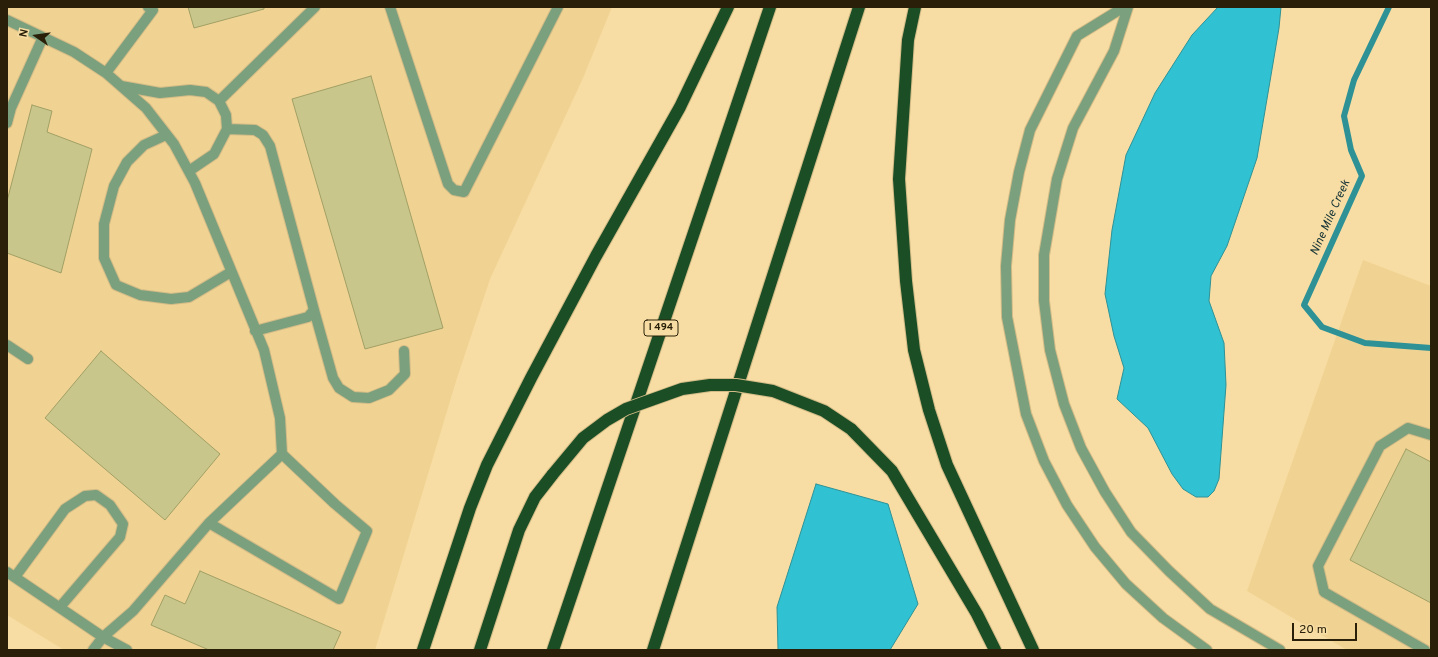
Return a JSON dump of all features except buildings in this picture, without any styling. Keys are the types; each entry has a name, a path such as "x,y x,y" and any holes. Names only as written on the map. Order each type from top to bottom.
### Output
{"highway":[{"path":"423,650 470,508 487,465 531,378 593,262 680,107 728,7"},
{"name":"I 494","path":"553,650 770,7"},
{"path":"653,650 859,7"},
{"path":"915,7 908,40 899,179 906,281 914,350 929,410 947,464 1033,650"},
{"path":"480,650 519,530 534,497 583,438 607,420 626,409 652,398 682,389 710,384 736,385 773,391 824,411 851,429 892,471 977,614 995,650"}],"street":[{"path":"106,73 154,10 148,7"},
{"path":"219,101 303,12 315,7"},
{"path":"390,7 448,184 454,190 464,192 558,7"},
{"path":"1124,7 1077,36 1030,130 1019,172 1010,220 1006,266 1007,317 1026,414 1044,461 1067,505 1094,546 1126,584 1163,618 1207,650"},
{"path":"1128,7 1114,51 1073,128 1057,179 1044,255 1044,301 1050,350 1064,404 1080,448 1105,492 1131,532 1169,572 1210,608 1280,650"},
{"path":"7,20 74,52 106,73 146,108 166,135 196,184 264,350 280,418 282,454 335,504 367,530 339,599 209,523"},
{"path":"7,123 10,108 43,37"},
{"path":"120,86 160,93 190,90 206,92 219,101 226,115 227,129 214,154 189,171"},
{"path":"227,129 254,130 263,135 270,146 333,378 338,388 353,397 369,398 389,390 405,374 404,351"},
{"path":"166,135 144,146 127,162 114,186 104,224 104,258 116,285 140,295 171,299 189,297 231,272"},
{"path":"255,330 308,317 314,310"},
{"path":"7,345 28,359"},
{"path":"1426,650 1324,592 1318,566 1380,446 1408,428 1431,435"},
{"path":"93,650 103,637 133,611 209,523 282,454"},
{"path":"60,607 120,537 123,524 110,505 96,495 86,496 65,509 11,574 103,637 127,650"}],"shaded area":[{"path":"7,7 612,7 583,78 490,279 457,378 375,650 64,650 7,615"},
{"path":"1363,260 1431,286 1431,650 1347,650 1247,591"}],"water":[{"path":"1218,7 1281,7 1279,28 1257,158 1227,246 1211,276 1209,301 1224,343 1226,385 1219,479 1214,491 1208,497 1196,497 1183,489 1172,474 1148,428 1117,399 1124,368 1114,336 1105,294 1112,230 1126,155 1155,93 1192,35"},
{"path":"816,484 888,504 918,604 890,650 778,650 777,607"}],"waterway":[{"name":"Nine Mile Creek","path":"1389,7 1354,80 1344,116 1351,150 1362,176 1304,305 1322,327 1365,343 1431,348"}]}
